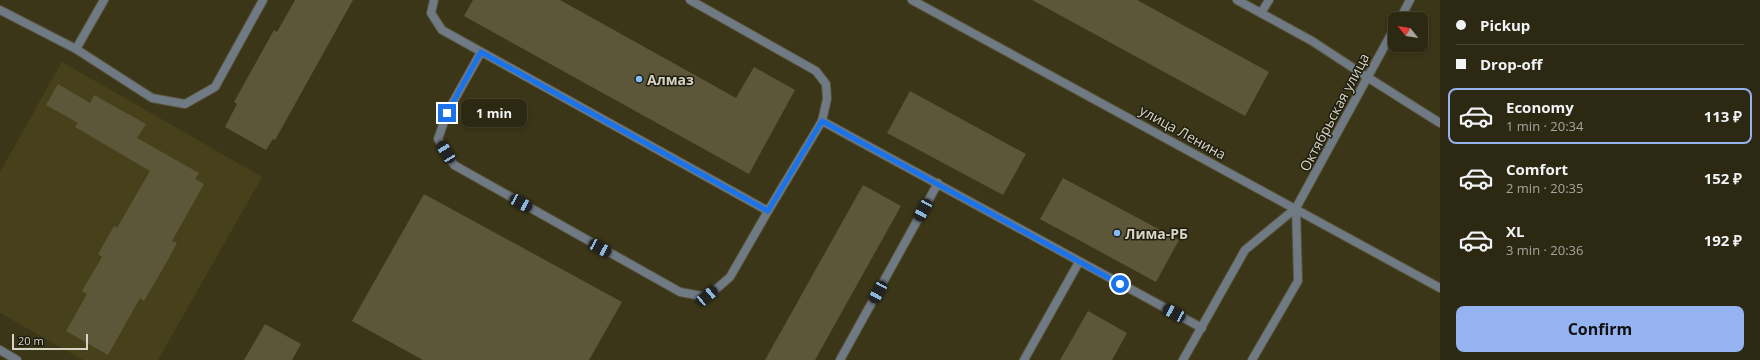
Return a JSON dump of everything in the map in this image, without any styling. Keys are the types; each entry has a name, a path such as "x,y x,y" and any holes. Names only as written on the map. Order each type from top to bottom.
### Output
{"street":[{"path":"76,49 104,0"},
{"path":"0,10 76,49 152,98 185,104 215,87 263,0"},
{"path":"434,0 431,13 442,30 768,211"},
{"path":"481,52 447,113 438,139 454,166 680,292 707,296 730,278 822,121 827,100 826,84 816,71 690,0"},
{"name":"улица Ленина","path":"912,0 1296,208 1440,288"},
{"path":"1237,0 1312,41 1440,123"},
{"path":"1261,13 1269,0"},
{"path":"1404,12 1410,0"},
{"name":"Октябрьская улица","path":"1183,360 1245,250 1296,208 1388,40"},
{"path":"822,121 1202,328"},
{"path":"840,360 938,183"},
{"path":"1252,360 1298,281 1296,208"},
{"path":"1024,360 1080,262"},
{"path":"0,350 17,360"}],"shaded area":[{"path":"62,62 262,177 158,360 83,360 0,313 0,172"}],"building":[{"path":"295,0 353,0 275,140 273,139 266,150 225,127 237,104 234,102 274,30 277,32"},
{"name":"Алмаз","path":"473,0 560,0 736,98 754,67 795,90 749,174 464,16"},
{"path":"1032,0 1137,0 1269,72 1245,116"},
{"path":"58,84 90,103 94,95 146,124 137,138 199,173 195,179 204,184 172,241 177,243 165,265 144,301 140,298 108,355 66,331 87,294 82,291 102,257 98,254 114,226 117,228 150,171 75,127 78,123 46,105"},
{"path":"910,91 1026,154 1003,195 887,133"},
{"path":"1063,178 1179,240 1156,282 1040,219"},
{"path":"863,185 901,206 815,360 765,360"},
{"path":"424,194 622,302 589,360 423,360 352,321"},
{"path":"1088,311 1127,333 1112,360 1060,360"},
{"path":"265,324 301,344 292,360 244,360"}],"place":[{"name":"Алмаз","path":"639,79"},
{"name":"Лима-РБ","path":"1117,233"}],"route":[{"path":"447,113 481,52 768,211 822,121 938,183 1120,284"}]}
